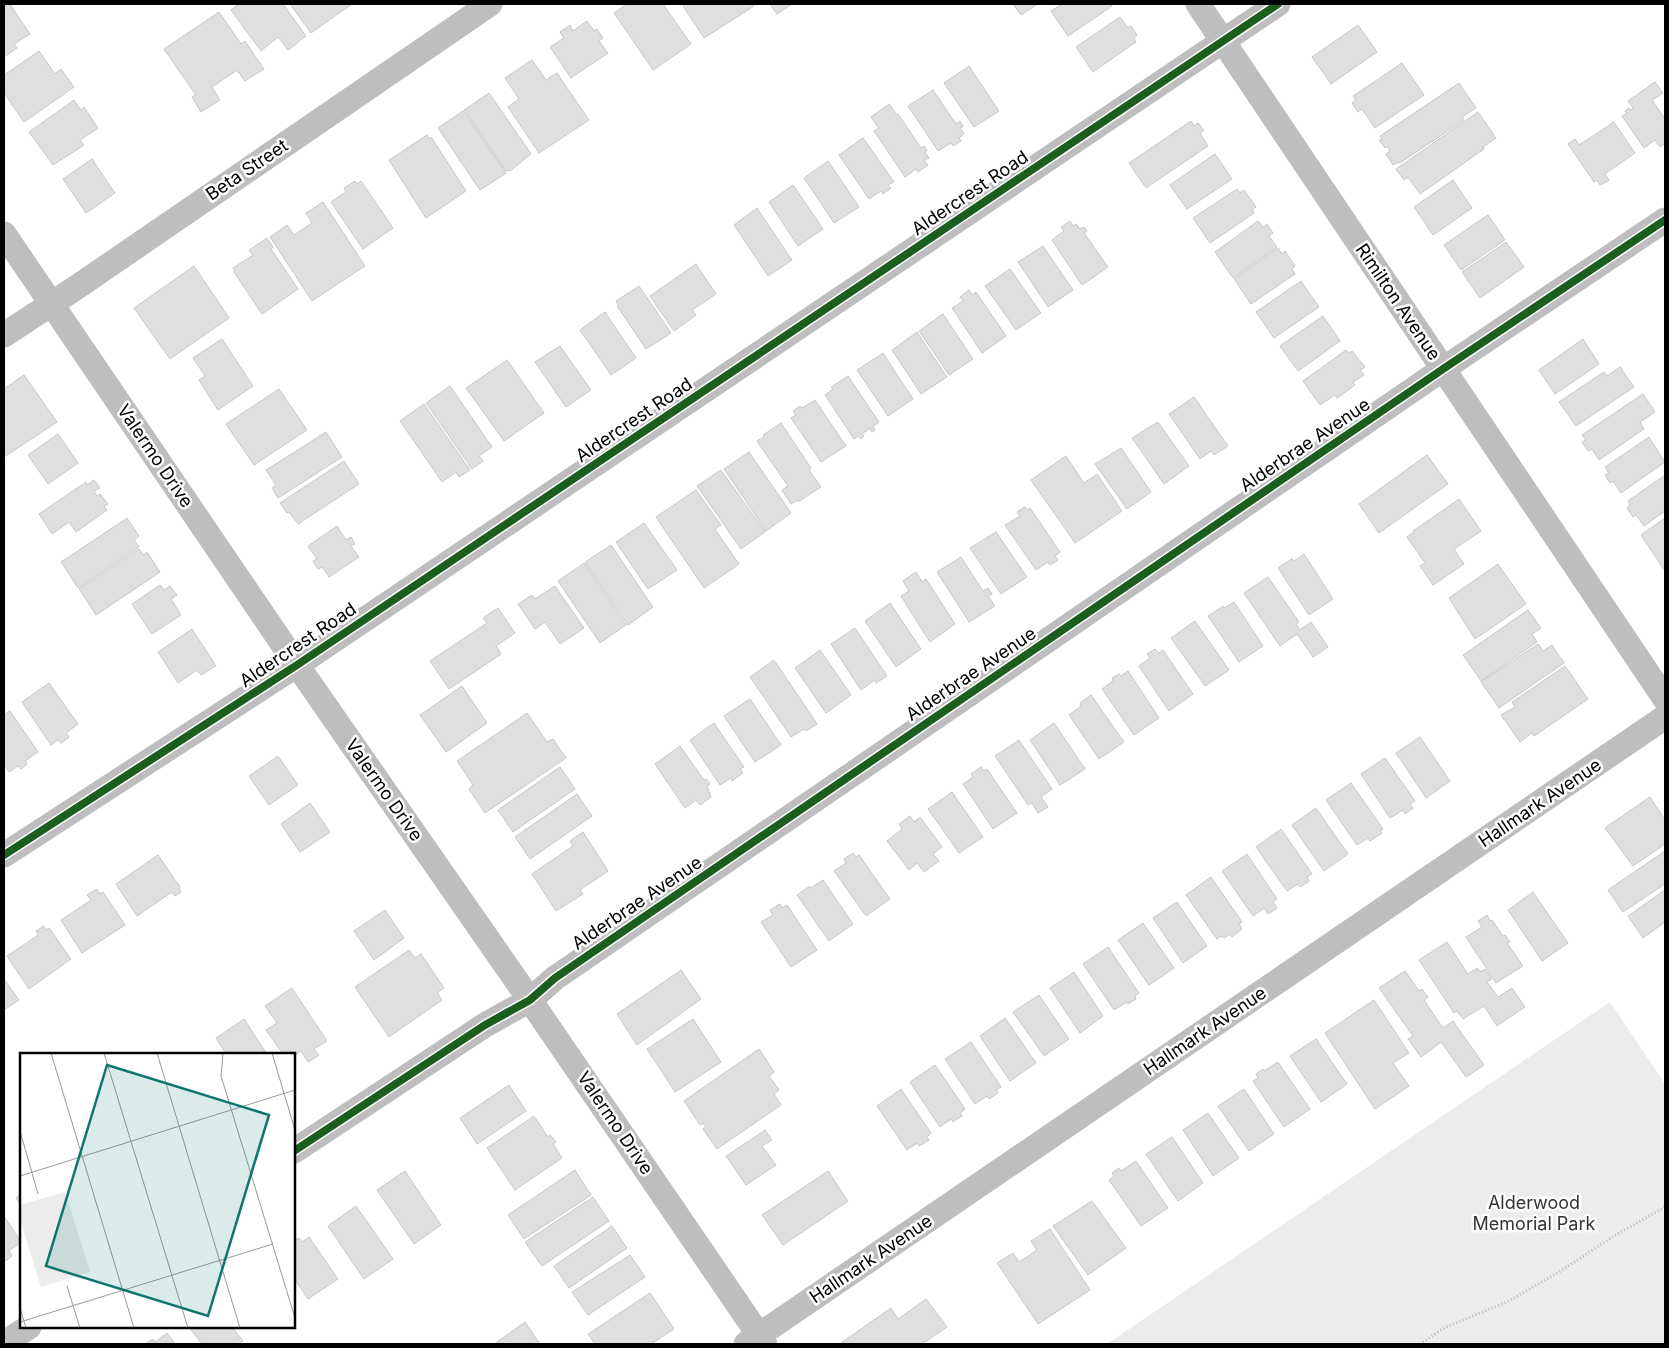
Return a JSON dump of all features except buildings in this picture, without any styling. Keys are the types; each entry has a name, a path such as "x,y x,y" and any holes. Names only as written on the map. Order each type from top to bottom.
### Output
{"street":[{"name":"Beta Street","path":"4,335 490,4"},
{"name":"Rimilton Avenue","path":"1198,4 1665,699"},
{"name":"Aldercrest Road","path":"4,855 297,665 1278,4"},
{"name":"Alderbrae Avenue","path":"295,1150 485,1025 530,1000 574,965 1443,369 1665,220"},
{"name":"Valermo Drive","path":"4,234 297,665 530,1000 757,1341"},
{"name":"Hallmark Avenue","path":"757,1341 1665,717"},
{"path":"4,1343 27,1328"}],"path":[{"path":"1420,1344 1446,1327 1507,1302 1665,1207"}],"green space":[{"name":"Alderwood Memorial Park","path":"1610,1002 1665,1084 1665,1344 1107,1344"}],"cycle path":[{"path":"4,855 297,665 1278,4"},
{"path":"295,1150 485,1025 530,1000 555,978 1443,369 1665,220"}]}
